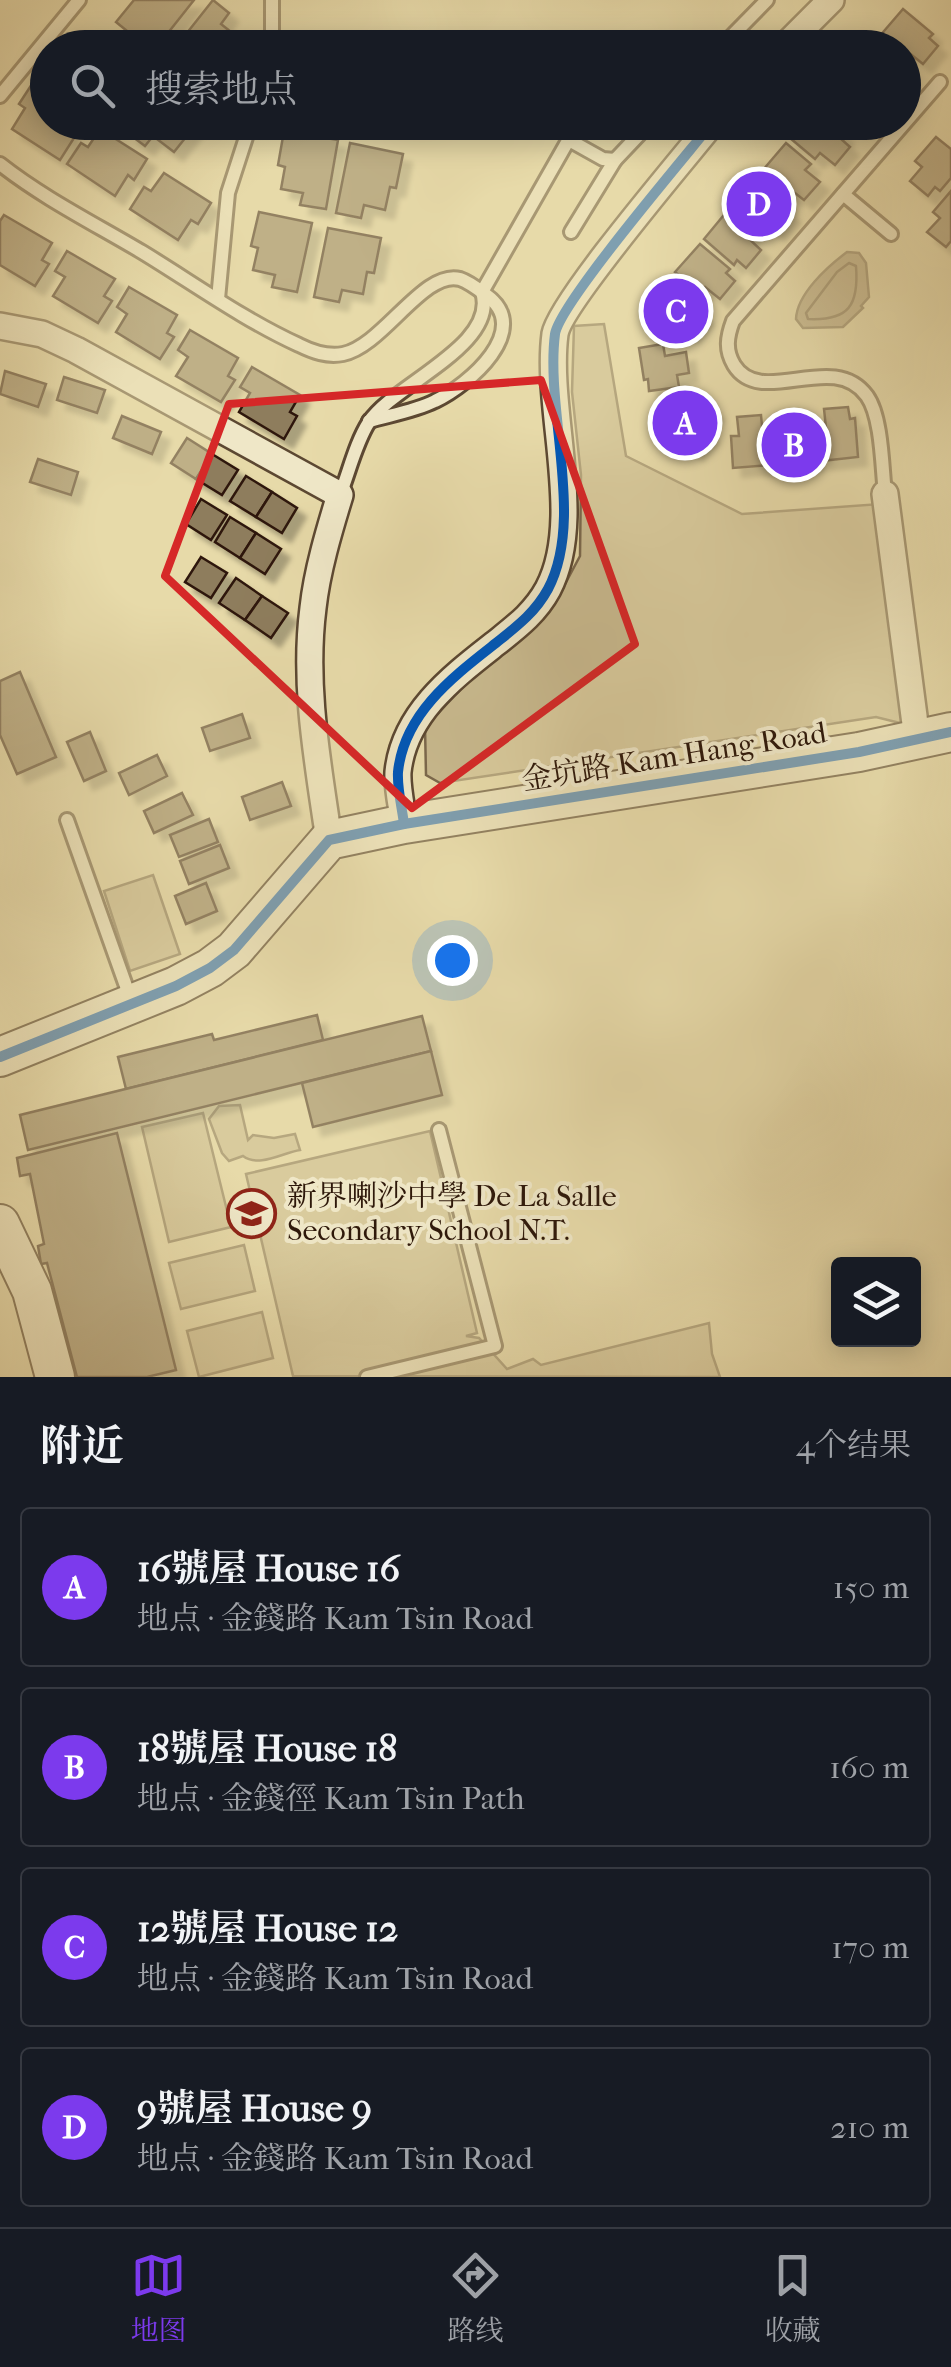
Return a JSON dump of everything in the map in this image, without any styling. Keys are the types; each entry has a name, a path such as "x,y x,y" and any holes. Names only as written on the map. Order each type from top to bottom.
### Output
{"street":[{"path":"801,30 831,0"},
{"path":"404,824 398,774 403,748 415,722 446,682 530,616 548,590 559,564 562,488 555,331 577,295 699,140"},
{"path":"0,326 42,334 76,350 340,495 313,607 311,639 310,698 329,840 234,950 194,977 0,1057"},
{"path":"886,494 934,736"},
{"name":"金坑路 Kam Hang Road","path":"329,840 404,824 687,781 934,736"},
{"path":"0,1224 32,1290 54,1377"}],"lane":[{"path":"54,30 79,0"},
{"path":"272,0 272,30"},
{"path":"738,30 767,0"},
{"path":"0,96 30,60"},
{"path":"921,104 940,82"},
{"path":"218,299 228,194 245,140"},
{"path":"340,495 369,421 454,352 472,332 484,312 482,292 569,140"},
{"path":"576,140 603,160 614,160"},
{"path":"571,232 614,160 633,140"},
{"path":"886,494 875,415 869,398 857,385 823,376 753,381 738,371 728,356 727,338 733,321 890,140"},
{"path":"0,164 218,299 298,345 324,355 345,354 369,343 435,282 450,277 464,280 498,304 504,316 496,348 456,389 431,403 369,421"},
{"path":"843,194 891,234"},
{"path":"67,820 131,1002"},
{"path":"367,1377 495,1346 440,1130"}],"highlighted area":[{"path":"541,380 635,644 412,808 165,576 229,404"}],"shaded area":[{"path":"604,324 626,456 742,514 880,504 904,724 876,717 440,783 426,775 425,727 556,601 580,556 581,475 572,392 574,326"},
{"path":"153,875 180,954 130,971 104,891"},
{"path":"240,1105 248,1140 253,1135 274,1138 295,1134 300,1150 263,1160 243,1156 229,1161 209,1119 219,1106"},
{"path":"203,1113 231,1227 169,1242 142,1127"},
{"path":"430,1131 477,1333 466,1336 479,1338 507,1369 533,1359 541,1365 709,1323 712,1354 720,1377 293,1376 246,1174"},
{"path":"244,1245 255,1291 181,1309 169,1263"},
{"path":"262,1312 273,1358 199,1377 187,1331"}],"water":[{"path":"847,252 859,253 866,263 869,297 863,308 843,327 803,328 796,319 807,291"}],"building":[{"path":"134,0 194,0 170,30 126,30 116,22"},
{"path":"213,0 229,13 221,24 228,30 189,30"},
{"path":"903,9 933,34 929,38 938,46 923,64 921,30 885,30"},
{"path":"30,87 30,140 73,140 60,160 12,129 25,108 19,104"},
{"path":"936,137 951,149 951,178 940,191 935,187 928,196 910,181 922,167 915,161"},
{"path":"93,140 117,140 147,159 134,180 128,175 115,196 67,164 81,143 88,147"},
{"path":"158,140 184,140 174,152"},
{"path":"282,140 338,140 326,209 300,205 303,193 281,189 285,167 278,165"},
{"path":"792,140 842,140 850,147 835,165 820,153 815,159"},
{"path":"350,143 403,154 396,188 390,187 385,210 364,205 361,218 336,213"},
{"path":"786,143 811,164 805,170 820,182 804,200 795,193 792,197 762,171"},
{"path":"164,173 211,203 198,224 191,220 178,240 130,209 144,187 151,191"},
{"path":"757,177 787,203 783,207 792,214 776,232 762,220 757,227 732,206"},
{"path":"951,191 951,241 946,247 927,232 940,218 933,212"},
{"path":"728,210 753,231 747,237 761,250 746,268 737,260 734,265 704,239"},
{"path":"259,212 312,223 297,292 272,287 275,275 253,270 258,248 251,246"},
{"path":"4,215 52,243 42,260 49,264 35,286 0,265 0,221"},
{"path":"328,228 381,238 374,273 367,272 363,294 342,290 339,302 314,297"},
{"path":"700,244 730,269 726,273 735,281 720,299 705,287 700,293 675,272"},
{"path":"67,251 115,279 104,296 112,301 98,323 53,296 65,277 55,271"},
{"path":"671,277 696,298 690,304 705,316 689,334 680,327 677,331 647,305"},
{"path":"129,287 177,315 167,333 174,337 160,359 116,332 127,314 117,307"},
{"path":"190,330 238,358 228,376 235,380 221,402 176,376 188,357 178,350"},
{"path":"663,344 665,356 686,352 689,373 677,375 679,387 649,391 639,348"},
{"path":"252,367 300,395 290,412 297,416 284,439 239,412 250,393 240,387"},
{"path":"5,371 46,384 38,407 0,394"},
{"path":"64,377 105,390 97,413 57,400"},
{"path":"682,397 692,405 699,397 715,411 701,426 710,434 694,452 663,420"},
{"path":"848,407 850,419 855,418 858,457 821,461 818,429 826,428 824,409"},
{"path":"802,411 804,430 812,429 815,461 777,464 773,425 779,425 778,413"},
{"path":"761,415 762,426 768,426 771,465 733,468 731,436 739,436 737,417"},
{"path":"122,416 161,432 152,454 113,438"},
{"path":"187,438 212,454 196,479 171,463"},
{"path":"212,454 238,470 222,495 196,479"},
{"path":"38,459 78,472 71,495 30,482"},
{"path":"246,476 272,492 256,517 230,501"},
{"path":"272,492 297,508 282,533 256,517"},
{"path":"201,499 227,515 211,540 186,524"},
{"path":"230,517 256,533 240,558 215,542"},
{"path":"256,533 281,549 265,574 240,558"},
{"path":"201,557 227,573 211,598 185,582"},
{"path":"236,578 262,596 245,620 219,603"},
{"path":"262,596 288,613 271,638 245,620"},
{"path":"20,672 56,757 17,774 0,735 0,681"},
{"path":"242,714 250,738 210,751 202,728"},
{"path":"90,732 106,771 84,781 67,742"},
{"path":"157,755 167,776 129,795 119,773"},
{"path":"282,782 291,806 250,820 242,797"},
{"path":"182,793 193,815 154,833 144,811"},
{"path":"209,819 218,842 179,857 170,835"},
{"path":"220,845 229,868 189,884 180,861"},
{"path":"206,883 217,911 186,924 175,896"},
{"path":"317,1015 323,1040 126,1089 118,1057 212,1034 214,1040"},
{"path":"422,1016 431,1051 28,1150 20,1115"},
{"path":"431,1051 442,1095 313,1127 302,1083"},
{"path":"117,1133 176,1370 147,1377 77,1377 47,1263 41,1264 38,1246 44,1244 30,1174 20,1176 17,1158"}],"cycle path":[{"path":"404,824 398,772 410,732 448,683 531,612 548,589 559,561 564,498 553,364 555,334 562,317 698,140"},
{"path":"0,1057 176,986 210,968 234,950 329,840 404,824 859,752 951,732"}],"place":[{"name":"9號屋 House 9","path":"759,204"},
{"name":"12號屋 House 12","path":"676,311"},
{"name":"16號屋 House 16","path":"685,423"},
{"name":"18號屋 House 18","path":"794,445"},
{"name":"新界喇沙中學 De La Salle Secondary School N.T.","path":"252,1213"}]}
